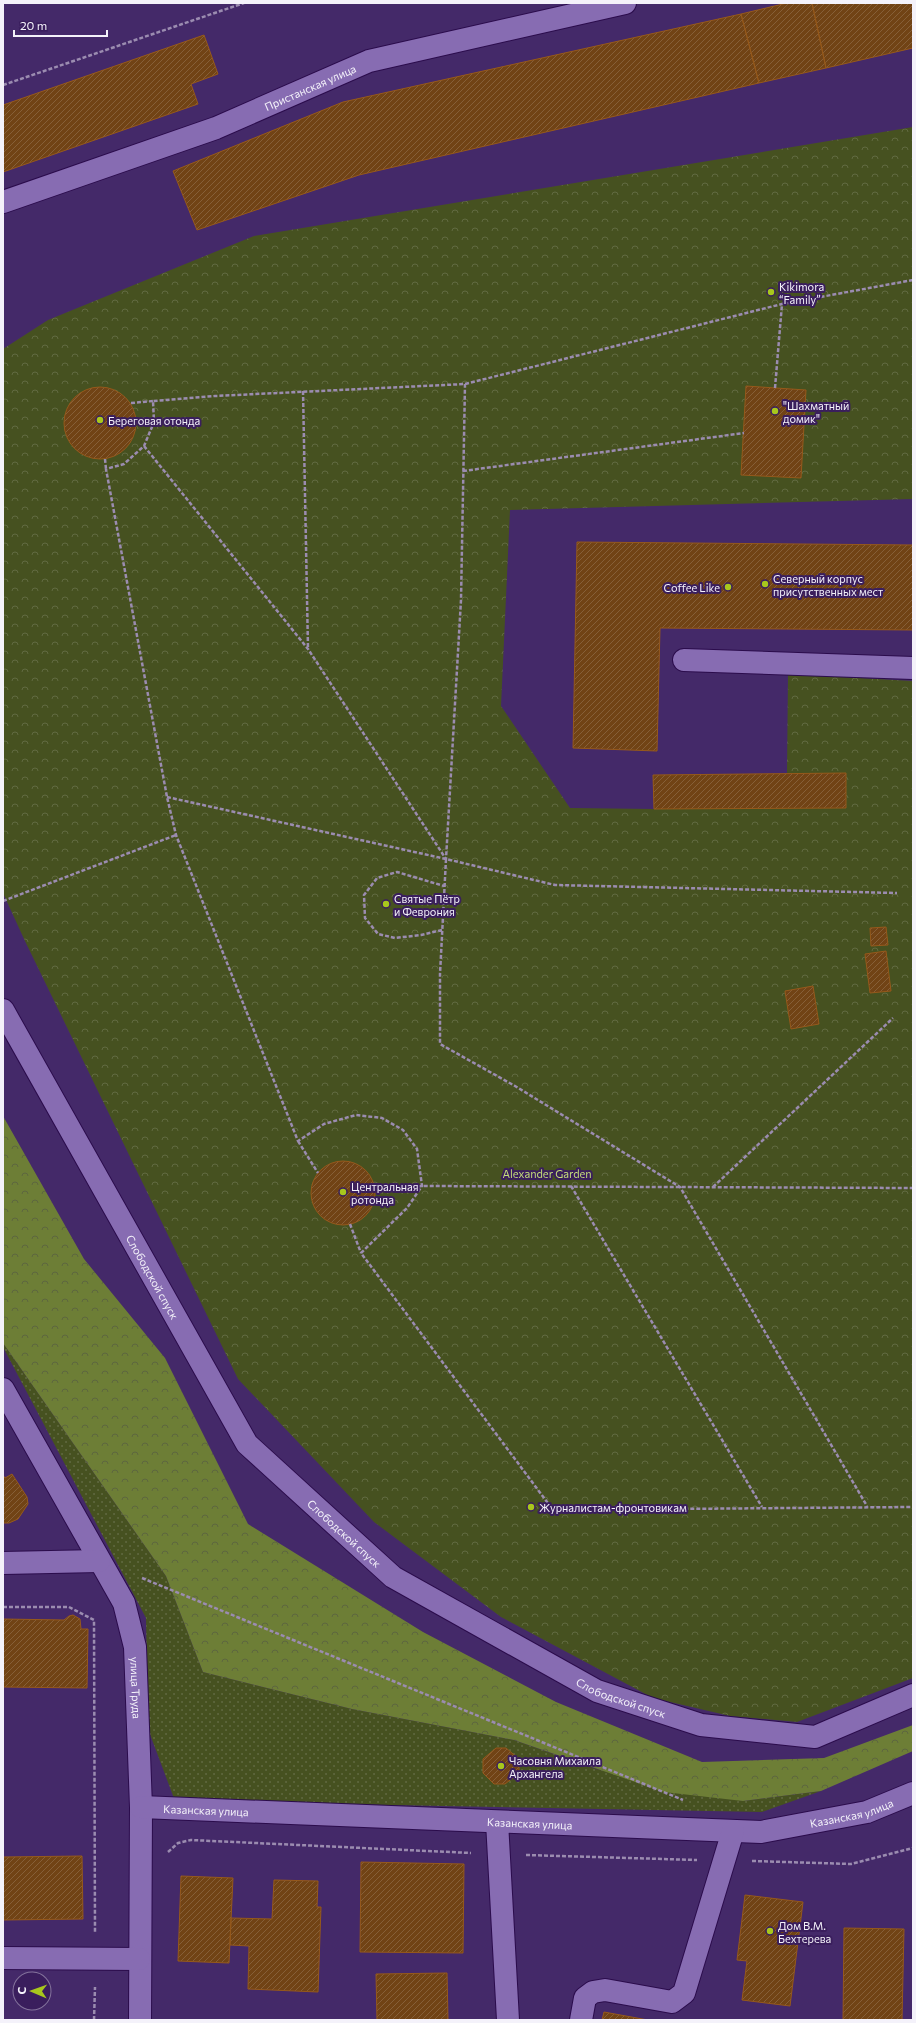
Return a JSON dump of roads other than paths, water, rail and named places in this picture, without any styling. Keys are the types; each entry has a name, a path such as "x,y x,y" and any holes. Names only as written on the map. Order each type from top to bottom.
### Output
{"street":[{"name":"Пристанская улица","path":"3,202 216,128 369,61 625,3"},
{"path":"684,660 913,668"},
{"name":"Слободской спуск","path":"3,1010 247,1444 393,1577 597,1691 701,1725 815,1737 913,1695"},
{"name":"улица Труда","path":"3,1389 124,1603 135,1647 141,1807 139,1959 140,2020"},
{"path":"3,1563 99,1561"},
{"name":"Казанская улица","path":"141,1807 761,1832 867,1812 913,1793"},
{"path":"497,1822 508,2020"},
{"path":"581,2020 585,1998 593,1992 605,1990 672,2002 684,1993 733,1831"},
{"path":"3,1958 139,1959"}],"place":[{"name":"Kikimora “Family”","path":"771,292"},
{"name":"\"Шахматный домик\"","path":"775,411"},
{"name":"Береговая отонда","path":"100,420"},
{"name":"Северный корпус присутственных мест","path":"765,584"},
{"name":"Coffee Like","path":"728,587"},
{"name":"Святые Пётр и Феврония","path":"386,904"},
{"name":"Центральная ротонда","path":"343,1192"},
{"name":"Журналистам-фронтовикам","path":"531,1507"},
{"name":"Часовня Михаила Архангела","path":"501,1766"},
{"name":"Дом В.М. Бехтерева","path":"770,1931"}],"park label":[{"name":"Alexander Garden","path":"547,1173"}]}
